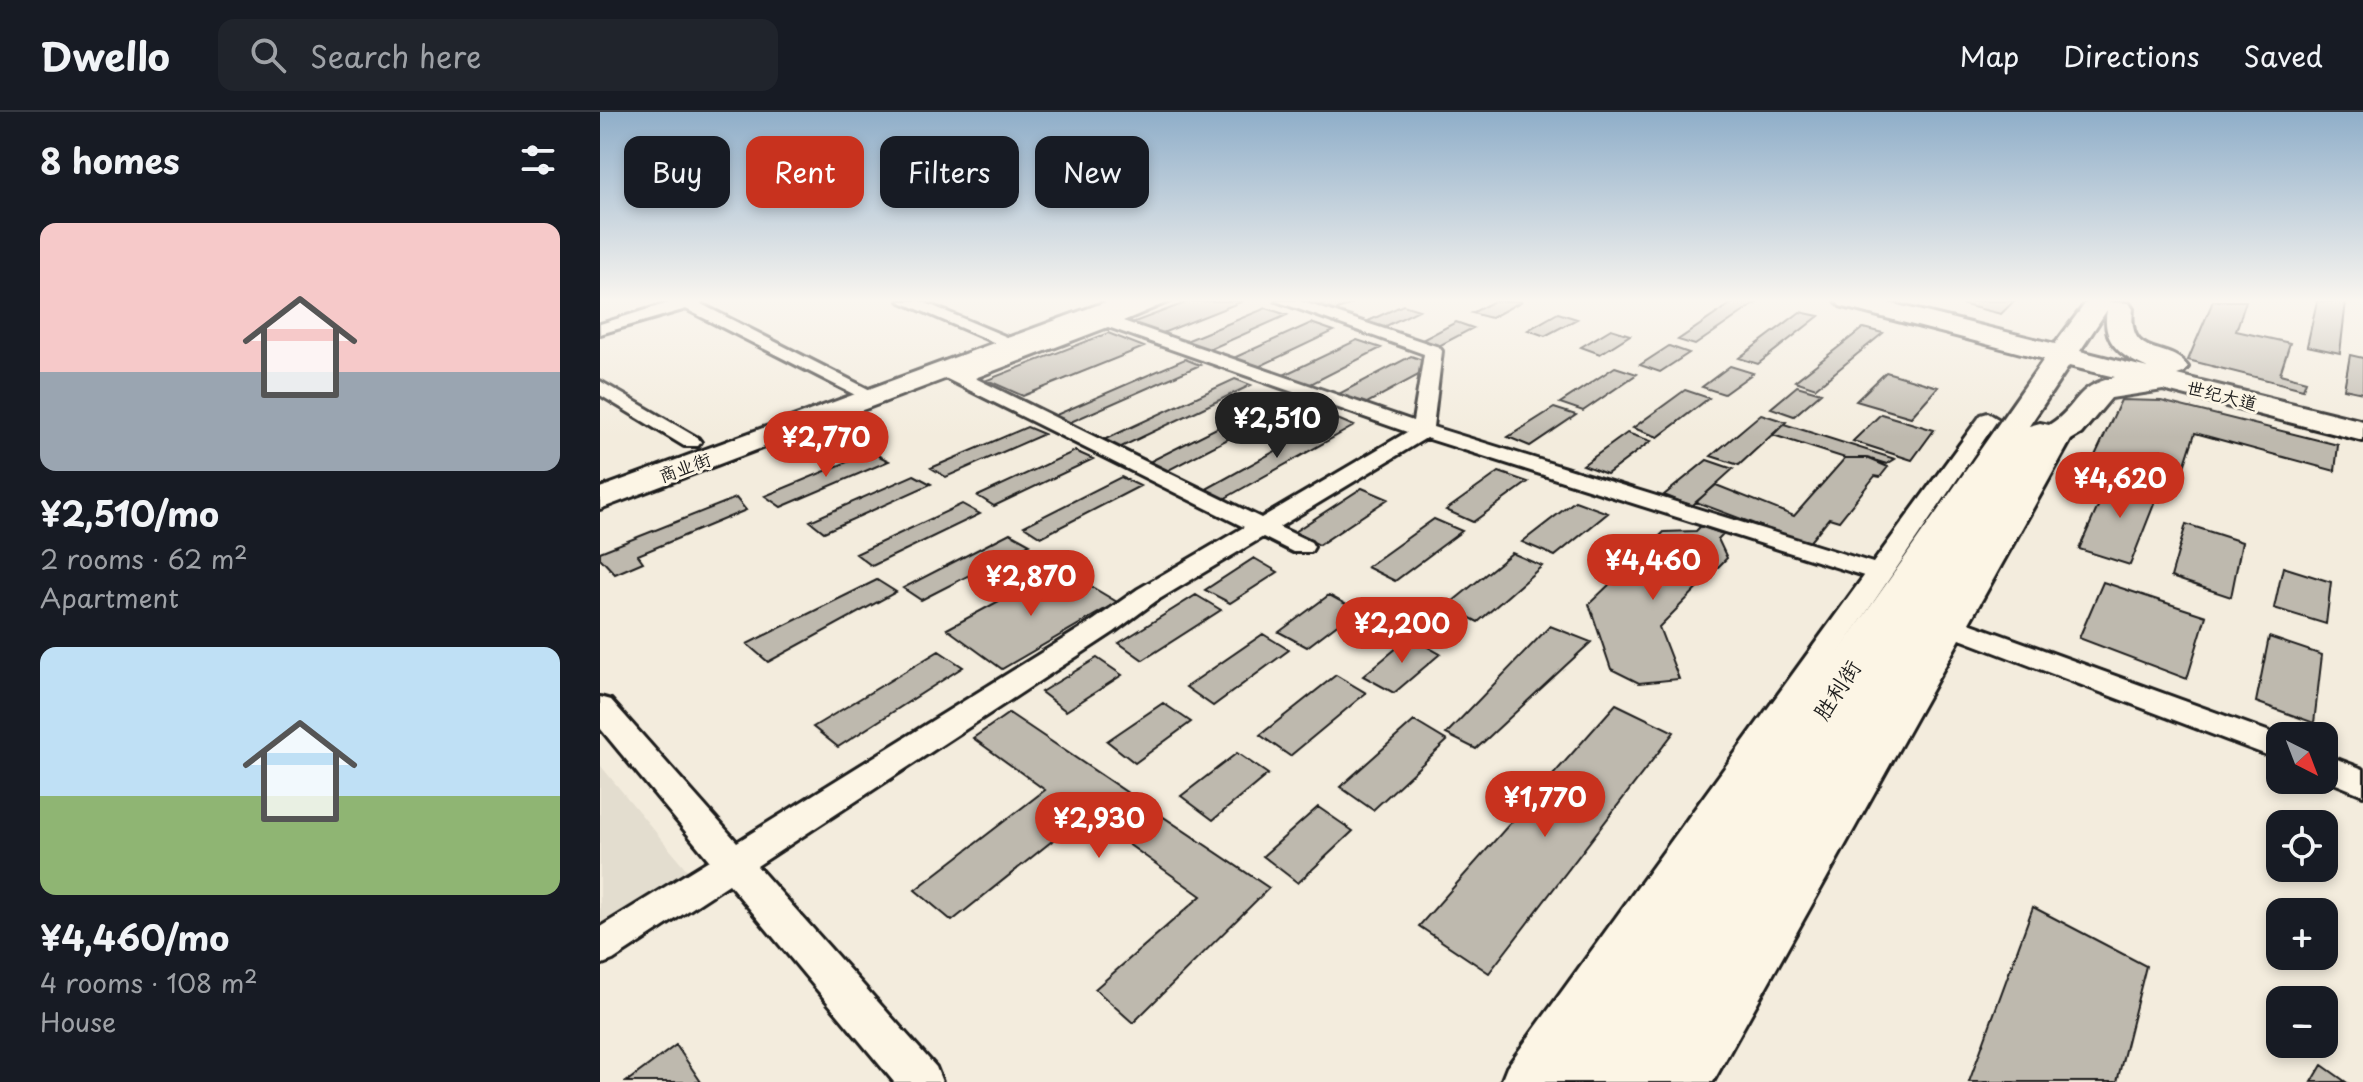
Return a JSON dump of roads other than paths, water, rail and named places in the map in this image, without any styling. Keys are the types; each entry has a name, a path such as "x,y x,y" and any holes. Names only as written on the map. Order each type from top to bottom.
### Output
{"main road":[{"path":"1996,346 2016,362 2020,370 2017,380 2018,440 2081,416 2089,400 2109,388 2152,384 2215,388"},
{"name":"世纪大道","path":"2049,346 2215,388 2363,431"},
{"name":"胜利街","path":"1578,1082 2084,346"},
{"path":"2130,346 2215,388"},
{"name":"世纪大道","path":"2215,388 2363,418"},
{"name":"胜利街","path":"1632,1082 2018,440"}],"street":[{"path":"775,346 876,398"},
{"name":"商业街","path":"600,499 876,398 952,374 1012,346"},
{"path":"952,374 1032,346"},
{"path":"1178,346 1422,432 1880,573"},
{"path":"1419,346 1433,351 1422,432"},
{"path":"952,374 1302,547"},
{"path":"600,387 691,442"},
{"path":"600,948 1104,626 1147,595 1422,432"},
{"path":"1522,1082 1880,573 2018,440"},
{"path":"1690,1082 1953,627 2018,440"},
{"path":"1953,627 2266,743"},
{"path":"600,708 921,1082"},
{"path":"2338,772 2363,782"}]}
